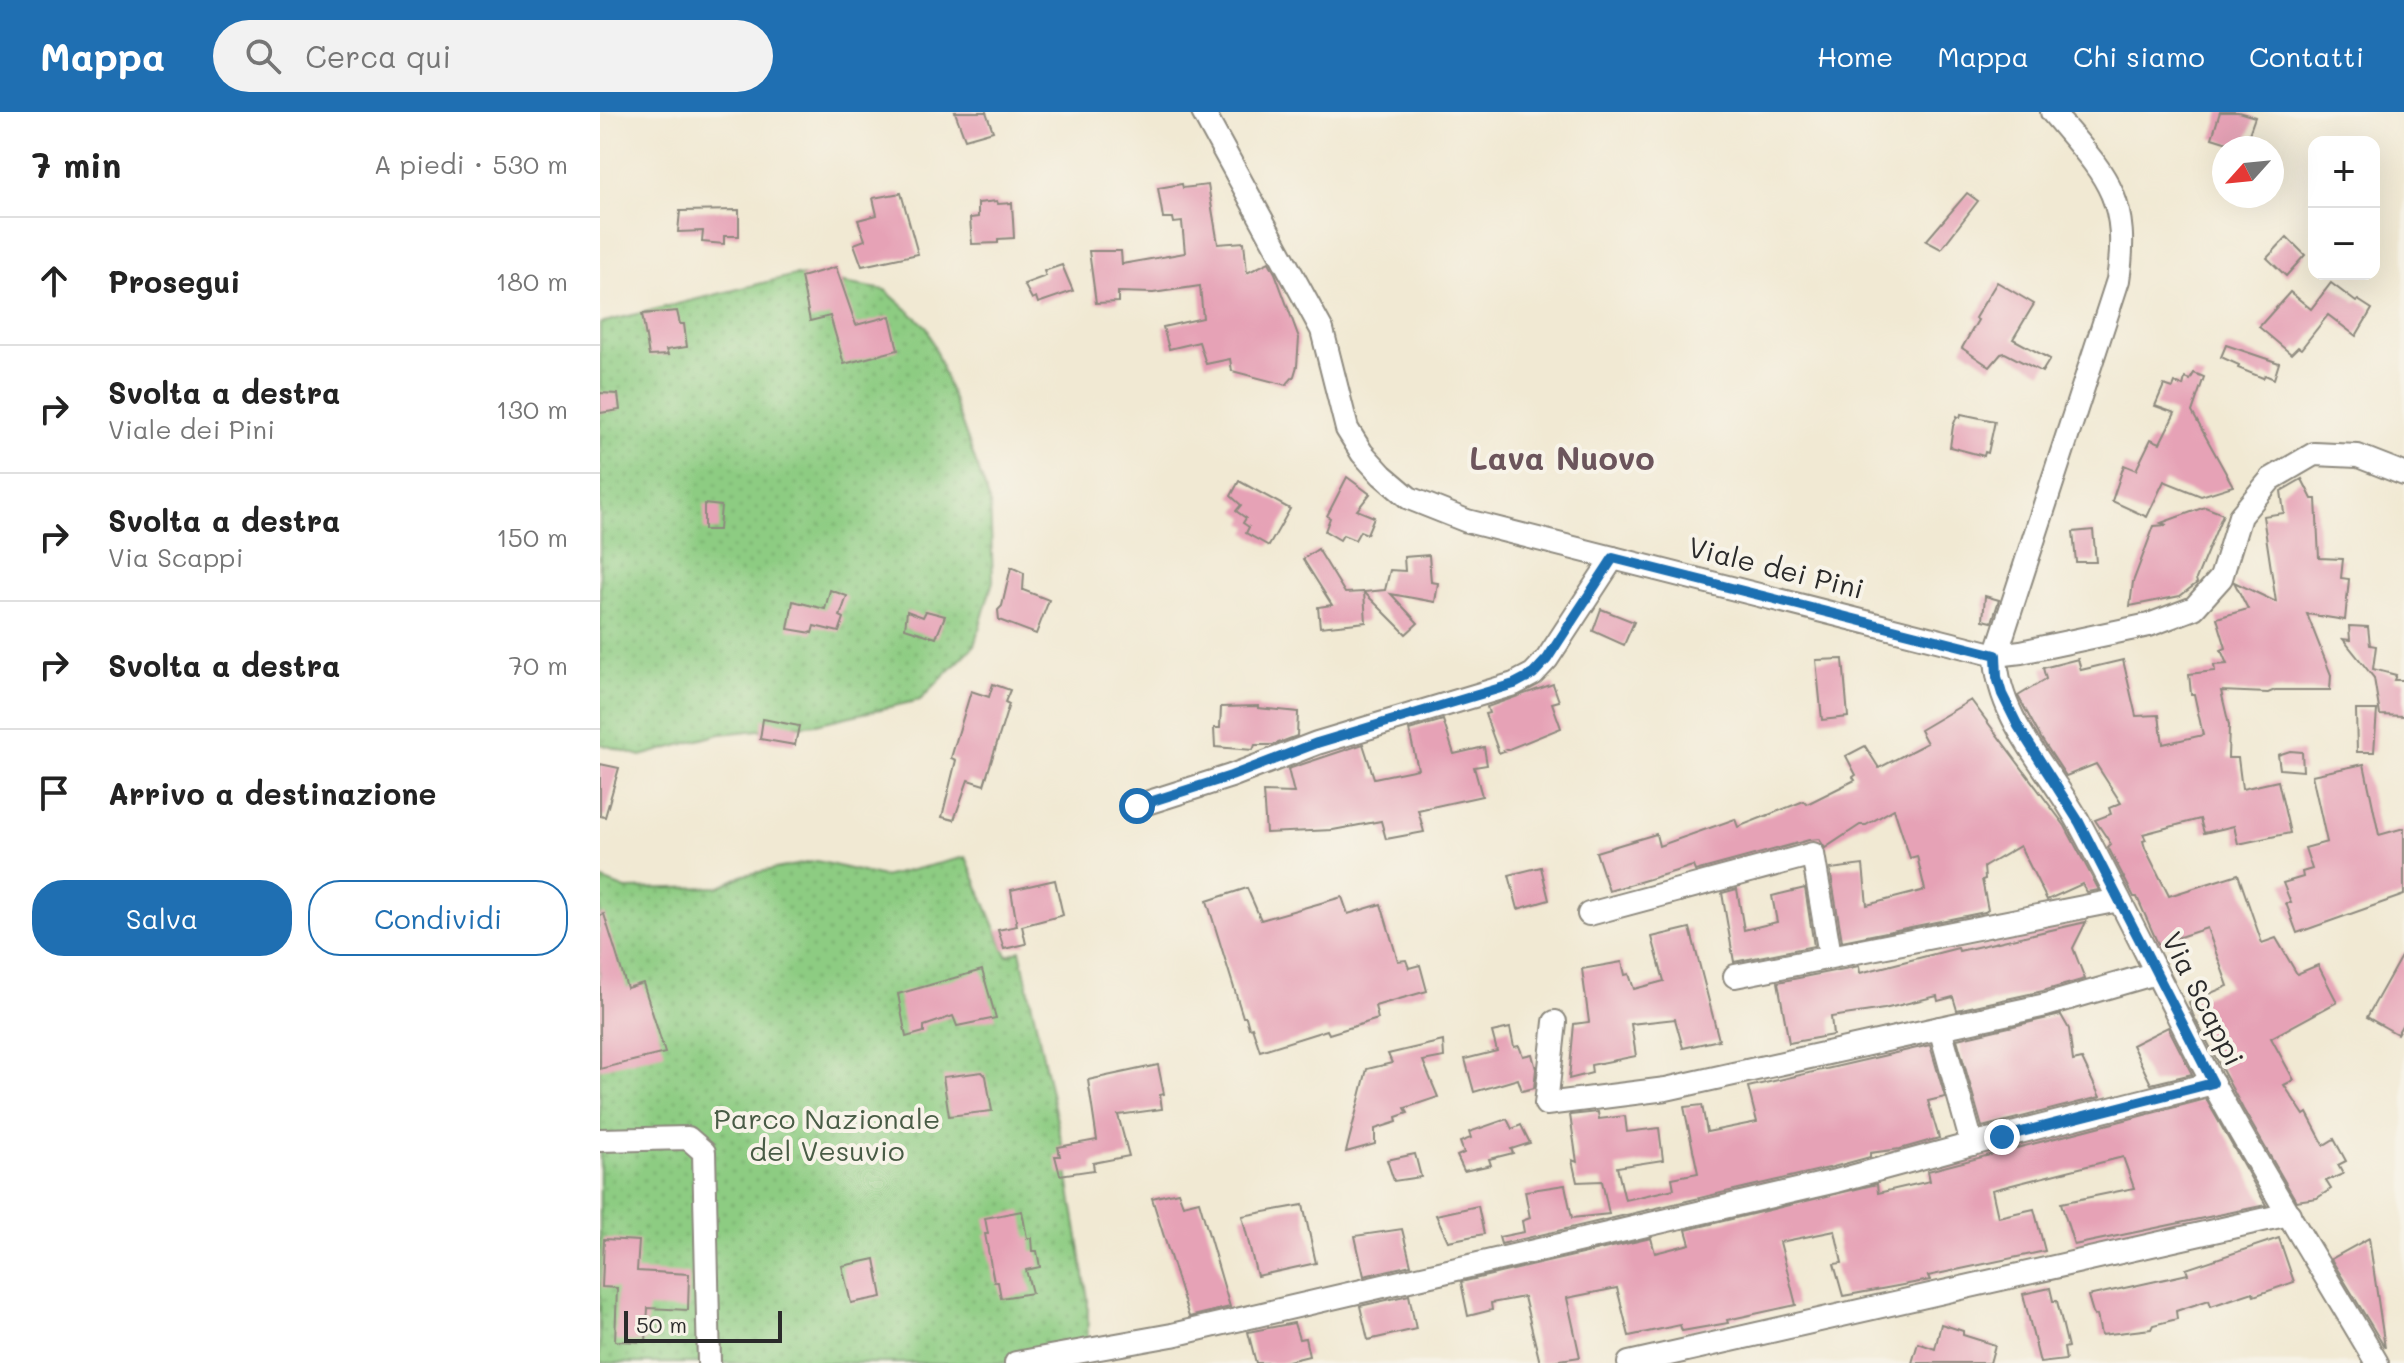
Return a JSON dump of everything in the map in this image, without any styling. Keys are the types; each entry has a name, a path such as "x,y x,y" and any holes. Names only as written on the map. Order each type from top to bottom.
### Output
{"street":[{"name":"Viale dei Pini","path":"1203,112 1322,330 1347,429 1362,453 1409,498 1467,521 1996,655"},
{"path":"2052,112 2100,170 2114,196 2123,247 2118,280 1996,655 2149,625 2194,608 2221,578 2240,516 2271,479 2314,454 2358,456 2404,474"},
{"path":"1137,806 1231,776 1317,743 1514,684 1533,674 1547,659 1613,558"},
{"name":"Via Scappi","path":"1996,655 2002,694 2018,726 2079,822 2213,1083 2377,1363"},
{"path":"1589,914 1813,854 1830,955"},
{"path":"1735,976 2119,900"},
{"path":"1555,1022 1546,1104 1666,1089 2046,1005 2156,973"},
{"path":"1940,1028 1972,1144"},
{"path":"1016,1363 1172,1335 1836,1181 2213,1083"},
{"path":"600,1140 688,1138 704,1152 709,1363"},
{"path":"1629,1363 2289,1214"}],"green space":[{"path":"795,275 885,290 927,327 990,502 993,581 974,646 920,700 816,724 720,734 641,756 600,744 600,323"},
{"name":"Parco Nazionale del Vesuvio","path":"966,857 1007,956 1020,950 1064,1153 1088,1299 1087,1363 600,1363 600,879 626,889 718,887 744,875 817,861 883,877"}],"building":[{"path":"955,112 986,112 993,131 965,139"},
{"path":"2220,112 2238,112 2255,117 2248,136 2213,136"},
{"path":"1182,184 1183,188 1208,185 1218,244 1244,242 1247,273 1269,262 1275,273 1299,338 1297,366 1294,376 1286,385 1232,371 1230,359 1206,364 1199,342 1169,349 1163,327 1203,318 1200,286 1153,293 1118,292 1118,302 1096,303 1089,251 1121,251 1122,264 1185,253 1182,222 1174,223 1173,218 1163,218 1158,188"},
{"path":"901,193 918,254 862,266 854,244 865,240 858,220 877,215 873,198"},
{"path":"1967,193 1978,201 1941,249 1926,241"},
{"path":"997,201 998,204 1012,203 1014,238 998,239 998,243 972,244 970,218 978,217 978,203"},
{"path":"739,210 739,236 724,236 724,244 702,242 703,231 678,232 680,211"},
{"path":"2287,237 2305,255 2286,276 2267,258"},
{"path":"1062,265 1073,291 1038,303 1036,297 1032,299 1024,284 1046,276 1044,271"},
{"path":"836,267 856,325 890,316 898,350 844,364 830,316 810,321 801,277"},
{"path":"1997,282 2034,304 2013,339 2050,359 2042,372 2005,353 1990,367 1962,348 1978,320 1975,318"},
{"path":"2331,283 2356,302 2358,300 2372,309 2356,336 2328,315 2301,349 2298,347 2291,354 2259,327 2290,292 2311,309"},
{"path":"677,311 680,324 684,324 687,347 666,350 668,355 649,356 642,314"},
{"path":"2226,345 2279,363 2274,379 2238,368 2239,365 2221,357"},
{"path":"2194,373 2204,377 2192,412 2233,486 2201,496 2164,481 2147,517 2112,501 2124,465 2136,470 2151,439 2160,443 2175,413 2155,406 2164,385 2173,388 2175,383 2183,386 2185,378 2190,380"},
{"path":"600,393 618,394 620,410 600,413"},
{"path":"1961,414 1995,421 1988,453 1985,452 1984,456 1950,447 1953,426"},
{"path":"1347,477 1370,494 1357,510 1374,517 1367,534 1360,531 1355,540 1343,535 1340,540 1325,531 1330,518 1327,516"},
{"path":"2302,479 2312,499 2316,499 2319,558 2343,559 2341,578 2349,579 2345,620 2307,614 2331,675 2330,690 2275,690 2268,693 2221,691 2229,725 2228,758 2238,758 2242,789 2278,781 2290,833 2238,844 2234,826 2204,833 2200,819 2143,834 2145,848 2169,896 2238,874 2262,943 2276,938 2297,974 2318,965 2337,1002 2271,1038 2294,1080 2284,1085 2304,1115 2307,1113 2324,1145 2334,1139 2346,1161 2338,1165 2343,1174 2326,1181 2331,1189 2317,1198 2296,1201 2193,1015 2189,1002 2228,986 2207,928 2158,944 2137,897 2134,897 2108,847 2111,844 2095,820 2111,814 2109,808 2121,803 2096,764 2066,776 2018,696 2046,679 2043,668 2078,659 2081,670 2123,660 2136,716 2159,715 2163,744 2203,735 2194,694 2191,694 2189,674 2215,671 2214,665 2227,664 2221,650 2226,648 2217,618 2248,609 2234,582 2276,602 2263,516 2284,513 2281,491"},
{"path":"1239,481 1290,509 1269,546 1246,533 1249,527 1243,523 1246,518 1236,511 1241,505 1231,496"},
{"path":"704,504 721,506 719,530 704,530"},
{"path":"2205,507 2223,514 2197,583 2180,596 2130,606 2133,582 2154,526 2167,525 2161,523"},
{"path":"2093,530 2096,562 2076,562 2073,532"},
{"path":"1318,549 1345,593 1364,592 1366,622 1320,627 1318,607 1332,605 1303,559"},
{"path":"1429,555 1431,582 1438,583 1435,602 1391,594 1418,623 1406,634 1364,592 1385,590 1390,570 1405,571 1404,557"},
{"path":"1011,567 1024,573 1023,590 1049,600 1036,634 999,620 998,610 1002,606"},
{"path":"830,590 847,596 840,616 844,618 839,632 814,626 812,633 788,629 793,601 825,609"},
{"path":"1985,596 1999,600 1992,622 1983,620"},
{"path":"1601,609 1634,622 1624,645 1593,631"},
{"path":"907,611 923,617 926,611 945,616 936,638 905,628"},
{"path":"2349,626 2368,627 2370,645 2376,646 2373,669 2396,675 2394,680 2404,680 2404,716 2380,715 2374,678 2343,639 2350,640"},
{"path":"1843,659 1848,717 1822,720 1816,660"},
{"path":"993,684 1010,690 1005,702 1009,704 984,785 968,780 954,820 942,817 956,760 951,758 971,691 989,697"},
{"path":"1553,684 1559,701 1552,703 1561,728 1499,753 1485,714 1489,713 1487,707"},
{"path":"1971,700 2065,826 2099,890 2087,892 2082,884 2047,900 2020,846 1984,867 1985,879 1982,880 1988,910 1985,912 1842,941 1830,869 1863,865 1867,905 1925,890 1917,856 1910,858 1894,809 1866,825 1860,825 1825,848 1819,839 1809,840 1695,871 1693,866 1609,891 1596,852 1656,834 1659,846 1735,819 1738,827 1804,801 1807,804 1855,780 1853,777 1856,775 1846,756 1865,746 1879,768 1927,743 1920,730"},
{"path":"1258,706 1298,712 1297,736 1273,745 1255,745 1253,750 1215,747 1214,728 1220,728 1221,707"},
{"path":"2356,710 2377,710 2374,752 2357,752"},
{"path":"763,719 799,726 795,745 760,739"},
{"path":"1443,720 1454,754 1484,747 1487,765 1474,767 1482,796 1418,810 1424,832 1386,839 1381,821 1333,830 1266,833 1263,792 1294,793 1288,769 1363,744 1374,778 1418,769 1409,730"},
{"path":"2290,751 2302,752 2303,771 2280,769 2278,755"},
{"path":"600,764 619,768 605,817 600,816"},
{"path":"2364,764 2379,835 2404,828 2404,895 2297,933 2286,903 2291,903 2283,883 2303,877 2302,872 2312,869 2305,848 2327,842 2312,775"},
{"path":"1541,867 1549,900 1518,909 1509,875"},
{"path":"1055,880 1063,915 1022,926 1026,944 1004,949 998,930 1017,926 1011,890"},
{"path":"1247,888 1261,920 1342,897 1348,914 1381,904 1398,961 1406,960 1409,968 1420,965 1427,991 1375,1006 1378,1019 1329,1034 1327,1030 1260,1051 1252,1027 1249,1028 1246,1017 1243,1017 1207,901"},
{"path":"1805,888 1814,946 1734,962 1722,893 1737,889 1744,930 1777,922 1772,896"},
{"path":"604,914 627,988 643,983 665,1053 600,1069 600,915"},
{"path":"2086,922 2073,948 2085,979 1957,1010 1953,997 1938,1001 1937,996 1884,1009 1831,1017 1833,1035 1789,1043 1778,982 1859,966 1860,973 1958,948 1959,951"},
{"path":"1690,928 1719,1040 1683,1048 1675,1019 1631,1024 1636,1056 1591,1065 1592,1073 1569,1079 1574,1024 1589,1022 1582,969 1622,962 1625,975 1629,974 1634,989 1664,981 1652,937"},
{"path":"2404,951 2404,1022 2397,1034 2367,1017"},
{"path":"982,970 996,1018 957,1026 953,1016 924,1026 924,1032 906,1037 898,994"},
{"path":"2061,1015 2069,1029 2073,1061 2082,1059 2100,1097 1982,1127 1957,1039"},
{"path":"2168,1027 2192,1074 2151,1084 2132,1045"},
{"path":"1510,1028 1514,1047 1519,1046 1523,1056 1532,1054 1536,1069 1534,1088 1522,1091 1518,1079 1474,1092 1465,1059 1497,1051 1492,1032"},
{"path":"1443,1041 1444,1057 1423,1061 1438,1097 1405,1108 1408,1113 1396,1117 1397,1122 1375,1129 1375,1144 1346,1152 1367,1069 1392,1063 1388,1054"},
{"path":"1930,1045 1945,1097 1928,1101 1939,1138 1900,1149 1870,1153 1870,1157 1833,1167 1501,1244 1499,1237 1524,1232 1522,1221 1530,1218 1525,1191 1565,1185 1572,1218 1609,1214 1602,1181 1577,1182 1572,1160 1577,1162 1570,1115 1598,1112 1599,1119 1625,1116 1627,1132 1659,1128 1663,1160 1617,1167 1625,1200 1674,1189 1672,1178 1698,1173 1684,1107 1702,1105 1707,1132 1757,1122 1748,1087"},
{"path":"1158,1065 1164,1094 1160,1095 1162,1109 1118,1115 1129,1156 1093,1163 1094,1170 1060,1175 1055,1156 1060,1156 1058,1147 1097,1140 1088,1080"},
{"path":"982,1072 986,1076 992,1111 949,1116 943,1077"},
{"path":"2206,1099 2266,1205 2074,1245 2061,1203 2134,1188 2123,1157 1992,1190 1998,1217 2034,1209 2045,1251 1928,1276 1930,1280 1843,1296 1834,1264 1842,1263 1835,1231 1780,1242 1796,1305 1727,1320 1728,1323 1682,1331 1680,1325 1629,1336 1617,1288 1567,1298 1580,1357 1540,1363 1524,1297 1491,1303 1492,1310 1468,1316 1461,1282 1651,1238 1655,1253 1690,1244 1686,1230 1877,1184 1878,1193 1930,1181 1928,1171"},
{"path":"1507,1119 1512,1129 1521,1125 1530,1143 1511,1149 1513,1153 1489,1159 1491,1165 1464,1171 1457,1156 1464,1153 1460,1142 1471,1138 1469,1132"},
{"path":"1415,1154 1421,1177 1394,1181 1387,1160"},
{"path":"1178,1192 1183,1205 1199,1201 1230,1307 1189,1317 1152,1198"},
{"path":"1303,1205 1316,1263 1257,1276 1242,1216"},
{"path":"1478,1206 1484,1234 1448,1241 1436,1215"},
{"path":"1022,1211 1027,1238 1031,1238 1032,1251 1037,1251 1040,1267 1026,1270 1032,1293 1001,1298 998,1282 994,1282 985,1218"},
{"path":"1402,1229 1411,1265 1364,1276 1355,1236"},
{"path":"2279,1238 2294,1282 2211,1306 2209,1300 2176,1311 2177,1319 2153,1325 2151,1329 2101,1335 2097,1315 2094,1316 2088,1296 2188,1274 2186,1269"},
{"path":"2369,1238 2385,1348 2331,1259"},
{"path":"604,1239 639,1241 637,1271 689,1274 688,1310 648,1308 646,1342 615,1341 617,1288 602,1287"},
{"path":"875,1259 882,1297 851,1303 842,1266"},
{"path":"2050,1288 2053,1301 2057,1301 2068,1347 2064,1348 2066,1360 2040,1363 2023,1294"},
{"path":"1409,1295 1416,1329 1368,1340 1360,1306"},
{"path":"1294,1323 1299,1339 1305,1338 1309,1356 1280,1363 1256,1363 1248,1332"},
{"path":"1941,1324 1995,1345 1990,1363 1912,1363 1918,1343 1935,1349"}],"district":[{"name":"Lava Nuovo","path":"1562,459"}],"route":[{"path":"1137,806 1231,776 1317,743 1514,684 1533,674 1547,659 1613,558 1996,655 2002,694 2018,726 2079,822 2213,1083 2002,1137"}]}
